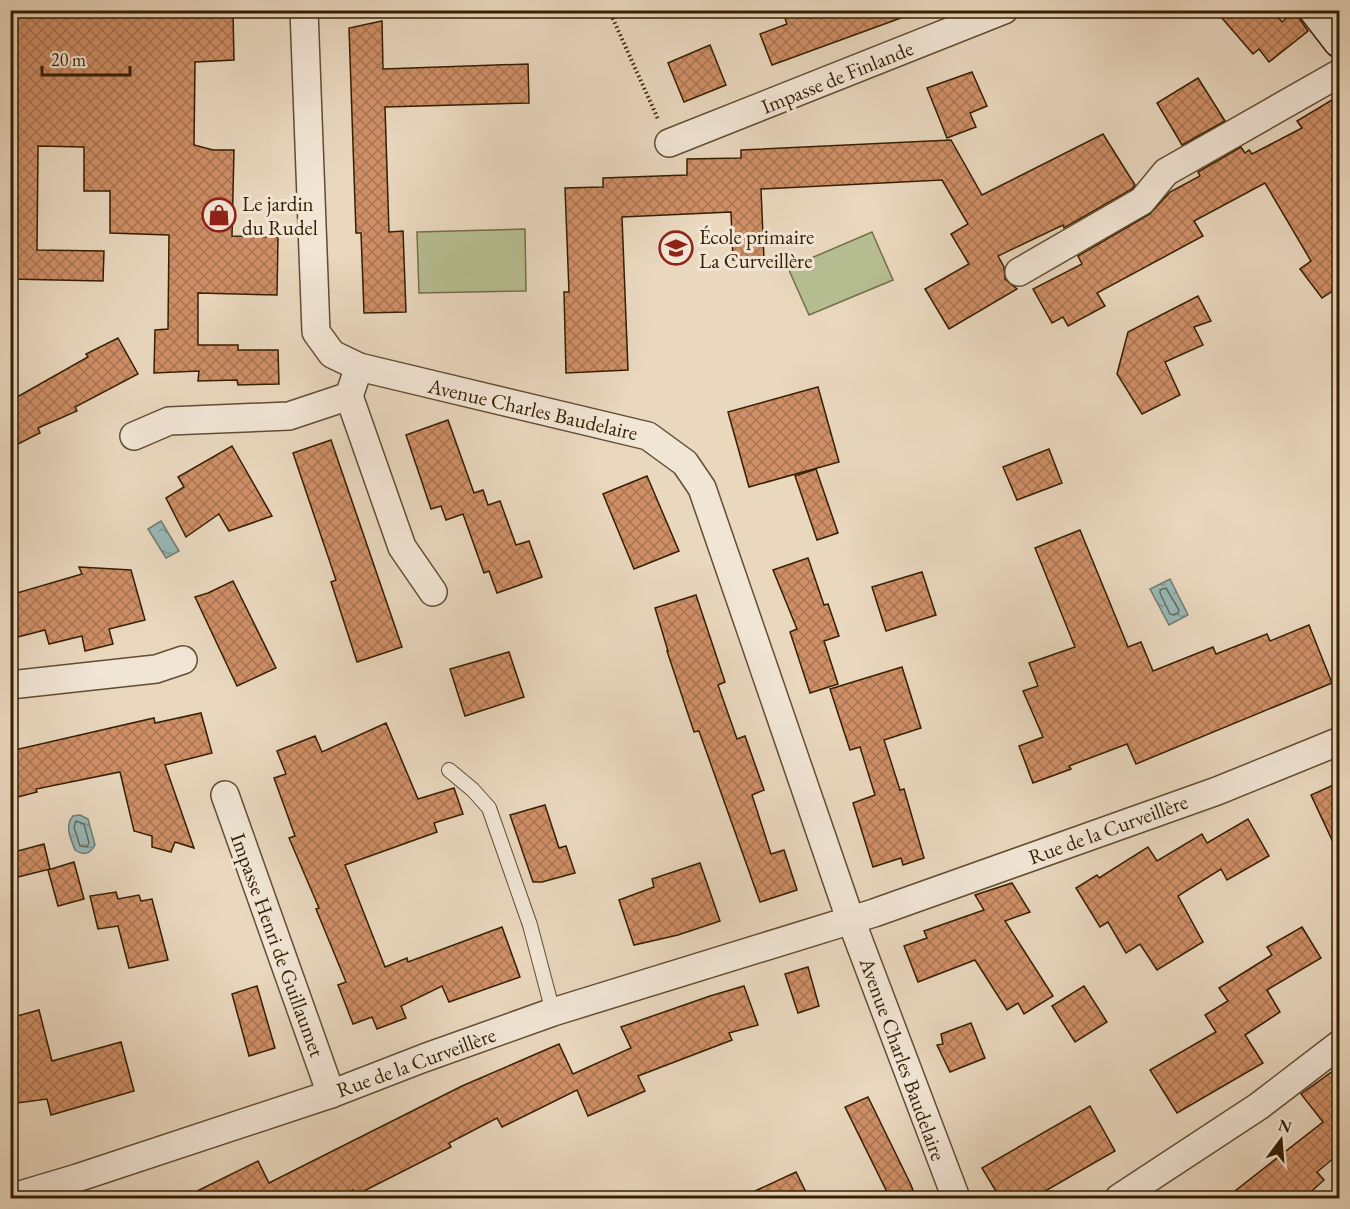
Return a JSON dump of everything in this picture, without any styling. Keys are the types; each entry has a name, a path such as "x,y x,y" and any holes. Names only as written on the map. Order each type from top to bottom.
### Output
{"street":[{"name":"Avenue Charles Baudelaire","path":"304,10 316,332 332,354 359,367 648,436 685,463 702,488 856,910 956,1198"},
{"name":"Impasse de Finlande","path":"669,143 1004,10"},
{"path":"1316,10 1340,41"},
{"path":"1019,272 1142,201 1166,172 1340,74"},
{"path":"359,367 349,396 402,547 433,592"},
{"path":"134,436 169,421 289,416 349,396"},
{"path":"10,685 156,669 183,660"},
{"name":"Rue de la Curveillère","path":"10,1198 331,1094 553,1012 822,927 856,910 1217,791 1340,741"},
{"name":"Impasse Henri de Guillaumet","path":"225,795 331,1094"},
{"path":"1136,1194 1259,1106 1340,1044"}],"lane":[{"path":"449,770 473,790 489,808 530,926 553,1012"}],"path":[{"path":"609,10 669,143"}],"green space":[{"path":"525,229 526,291 419,293 417,232"},
{"path":"872,232 893,280 809,315 788,268"}],"water":[{"path":"161,521 179,551 166,558 148,529"},
{"path":"1170,579 1188,615 1169,625 1150,589"},
{"path":"80,815 88,819 95,845 86,853 75,850 69,833 70,820 73,816"}],"building":[{"path":"10,10 196,10 196,14 233,13 234,60 195,62 194,145 213,150 234,150 232,236 278,237 277,295 198,293 198,345 238,345 238,350 278,350 279,384 238,385 237,380 198,381 199,371 154,373 155,330 168,329 169,235 110,233 110,191 84,191 84,147 38,146 37,250 104,251 103,281 10,279"},
{"path":"782,10 912,10 912,14 772,65 760,34 787,24"},
{"path":"1215,10 1272,10 1282,22 1294,11 1308,31 1269,62 1259,49 1253,54"},
{"path":"382,21 383,69 528,64 529,103 385,107 389,232 403,231 406,312 364,313 361,233 356,233 349,28"},
{"path":"710,45 726,85 684,102 668,63"},
{"path":"972,72 987,106 970,113 976,127 947,138 927,88"},
{"path":"1198,78 1225,121 1182,145 1157,103"},
{"path":"1340,95 1340,286 1322,298 1300,269 1311,261 1265,183 1194,221 1203,236 1097,293 1105,306 1068,326 1063,317 1052,323 1033,289 1082,264 1078,256 1150,214 1170,192 1200,176 1198,172 1241,147 1245,153 1249,150 1252,154 1302,128 1297,121"},
{"path":"1103,134 1135,185 1132,189 1064,228 1063,225 998,256 1004,267 1005,279 1017,289 949,329 925,289 969,264 951,234 968,224 942,180 761,189 764,259 733,260 731,212 622,217 628,370 566,373 564,292 569,292 565,188 603,187 603,178 687,175 687,159 741,158 741,150 951,140 982,195"},
{"path":"1198,296 1211,321 1194,327 1203,345 1165,362 1180,395 1142,414 1117,374 1128,332"},
{"path":"118,338 138,374 75,407 77,411 38,428 40,433 10,448 10,401 88,357 86,354"},
{"path":"818,387 839,462 749,487 728,412"},
{"path":"448,420 474,493 483,490 488,505 500,501 516,545 529,541 542,577 497,593 489,571 484,573 463,514 446,520 441,506 431,509 406,435"},
{"path":"331,440 402,647 357,662 331,582 336,580 293,453"},
{"path":"232,446 272,516 229,531 219,514 186,537 166,498 184,487 178,477"},
{"path":"1049,449 1062,483 1017,500 1003,467"},
{"path":"816,469 838,533 817,540 795,476"},
{"path":"647,476 679,551 634,569 603,494"},
{"path":"1080,530 1128,647 1141,642 1153,671 1213,647 1216,654 1267,634 1270,641 1309,625 1332,683 1136,764 1127,744 1069,766 1071,769 1033,783 1019,746 1043,737 1023,691 1038,686 1029,663 1075,647 1035,548"},
{"path":"808,558 824,605 828,604 839,636 824,641 838,684 810,693 790,632 797,629 773,570"},
{"path":"79,567 131,570 145,620 109,629 113,644 85,651 82,636 49,644 45,630 10,639 10,595 82,574"},
{"path":"922,572 936,615 886,631 872,587"},
{"path":"233,581 276,668 237,686 195,597"},
{"path":"696,595 725,682 718,685 737,739 745,736 764,790 752,795 771,854 784,850 797,890 760,902 699,731 694,732 655,608"},
{"path":"509,652 524,697 465,716 450,669"},
{"path":"902,667 921,728 884,740 900,790 904,789 924,858 903,865 901,858 873,867 853,803 875,795 860,747 850,750 830,689"},
{"path":"201,713 212,753 165,765 194,848 175,842 171,852 152,847 152,836 134,831 120,772 36,789 37,792 10,799 10,751 154,718 155,723"},
{"path":"386,723 418,799 454,788 463,814 434,823 437,832 345,865 385,967 407,958 408,962 502,927 520,977 449,1002 442,986 401,1006 406,1018 377,1029 372,1017 353,1024 338,985 346,982 316,909 319,908 289,838 295,836 274,778 286,774 277,751 315,736 322,752"},
{"path":"1340,782 1340,857 1311,795"},
{"path":"545,805 559,848 566,846 575,873 542,882 533,882 510,815"},
{"path":"1248,819 1269,856 1227,880 1221,869 1178,896 1203,942 1157,970 1140,944 1126,953 1108,922 1100,927 1076,888 1097,875 1099,878 1148,847 1157,861 1202,834 1207,843"},
{"path":"44,844 50,869 10,879 10,853"},
{"path":"74,862 84,899 58,906 48,870"},
{"path":"700,863 720,921 678,935 634,945 619,900 654,887 652,879"},
{"path":"1012,883 1030,912 1005,921 1053,996 1024,1014 1018,1003 1007,1010 975,960 918,982 904,946 927,938 924,931 984,910 975,895"},
{"path":"116,892 118,899 139,895 141,901 152,899 168,960 129,968 118,926 98,929 90,896"},
{"path":"1302,927 1321,958 1267,990 1280,1012 1245,1035 1263,1063 1177,1113 1150,1070 1216,1032 1205,1015 1228,1001 1219,988 1272,955 1267,947"},
{"path":"808,967 819,1006 798,1013 785,974"},
{"path":"257,986 275,1048 249,1056 232,994"},
{"path":"744,986 758,1025 729,1033 732,1040 638,1076 645,1091 588,1116 577,1090 502,1127 497,1118 449,1143 451,1147 356,1195 353,1190 336,1198 183,1198 258,1161 269,1183 462,1086 559,1044 573,1074 631,1048 621,1027"},
{"path":"1084,986 1107,1022 1075,1042 1052,1006"},
{"path":"39,1010 52,1061 121,1042 134,1091 51,1115 47,1099 10,1104 10,1018"},
{"path":"971,1023 985,1058 950,1072 937,1045 943,1044 941,1034"},
{"path":"1340,1066 1340,1153 1317,1172 1324,1180 1304,1198 1226,1198 1323,1122 1301,1094"},
{"path":"868,1097 916,1198 890,1198 845,1107"},
{"path":"1090,1106 1115,1151 1033,1198 1000,1198 982,1168"},
{"path":"796,1172 809,1198 740,1198"}],"place":[{"name":"Le jardin du Rudel","path":"219,215"},
{"name":"École primaire La Curveillère","path":"676,248"}]}
